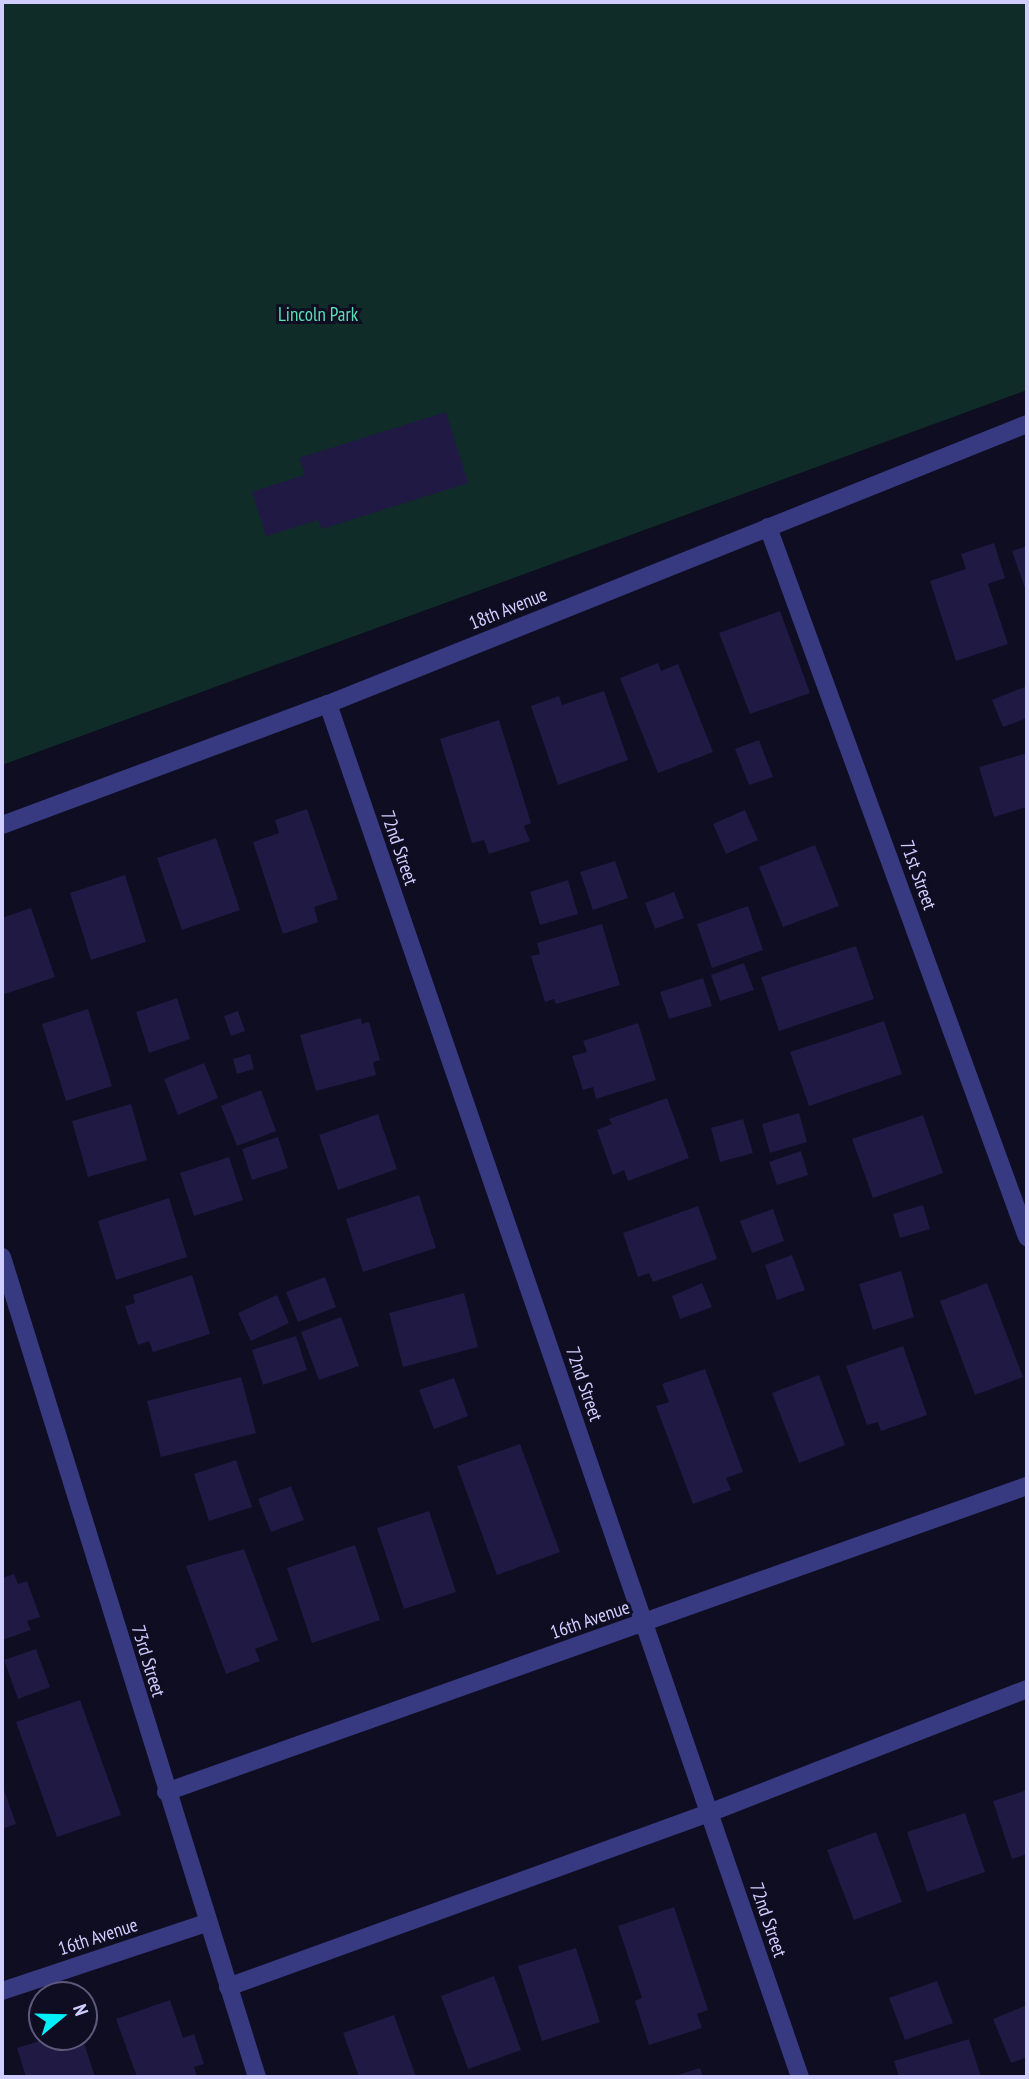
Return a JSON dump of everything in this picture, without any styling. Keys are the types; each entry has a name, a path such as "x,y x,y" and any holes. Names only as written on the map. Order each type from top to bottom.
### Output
{"street":[{"name":"18th Avenue","path":"2,825 328,704 1027,424"},
{"name":"71st Street","path":"768,527 1027,1237"},
{"name":"72nd Street","path":"328,704 800,2077"},
{"name":"73rd Street","path":"2,1257 166,1792 257,2077"},
{"name":"16th Avenue","path":"166,1792 1027,1486"},
{"path":"228,1987 709,1813 1027,1689"},
{"name":"16th Avenue","path":"2,1991 207,1923"}],"green space":[{"name":"Lincoln Park","path":"2,2 1027,2 1027,390 2,765"}],"building":[{"path":"446,412 468,483 322,529 318,520 266,536 252,492 305,475 299,458"},
{"path":"994,543 1005,578 988,584 1008,644 956,661 930,581 966,569 961,554"},
{"path":"1027,546 1027,594 1012,551"},
{"path":"780,611 810,693 750,714 719,633"},
{"path":"658,663 661,671 678,664 713,752 658,773 620,678"},
{"path":"1027,686 1027,718 1003,727 992,700"},
{"path":"604,691 628,760 558,785 531,706 559,696 562,705"},
{"path":"499,720 531,823 524,826 530,841 489,854 484,840 472,843 440,739"},
{"path":"759,740 773,777 749,785 735,749"},
{"path":"1027,753 1027,807 994,817 979,767"},
{"path":"307,809 338,899 314,907 318,922 283,934 253,842 279,833 275,820"},
{"path":"745,810 758,840 726,854 713,824"},
{"path":"216,838 240,910 182,930 157,858"},
{"path":"815,845 839,906 783,927 759,867"},
{"path":"615,861 628,898 593,910 580,872"},
{"path":"125,875 146,942 91,960 70,893"},
{"path":"568,880 578,914 540,925 530,892"},
{"path":"674,892 684,918 655,929 645,903"},
{"path":"748,906 763,950 712,968 697,924"},
{"path":"31,908 55,977 2,995 2,918"},
{"path":"602,924 620,985 556,1004 554,999 545,1002 531,956 540,954 537,943"},
{"path":"856,946 874,999 779,1031 761,977"},
{"path":"744,963 754,990 720,1001 711,975"},
{"path":"703,978 712,1006 669,1019 660,992"},
{"path":"177,998 190,1039 149,1053 136,1012"},
{"path":"88,1009 112,1086 66,1101 42,1024"},
{"path":"238,1011 245,1031 231,1036 224,1016"},
{"path":"361,1018 362,1024 369,1022 380,1060 373,1062 376,1075 316,1091 300,1035"},
{"path":"884,1021 902,1074 809,1106 790,1052"},
{"path":"638,1023 656,1080 596,1099 593,1087 583,1090 572,1056 587,1052 583,1041"},
{"path":"250,1054 254,1069 237,1074 233,1059"},
{"path":"204,1063 218,1098 178,1115 164,1079"},
{"path":"261,1090 276,1131 237,1146 221,1106"},
{"path":"667,1098 689,1158 628,1181 624,1170 613,1175 597,1130 612,1124 609,1119"},
{"path":"131,1104 147,1160 88,1177 72,1121"},
{"path":"799,1113 807,1142 770,1153 762,1124"},
{"path":"378,1114 397,1169 338,1190 319,1135"},
{"path":"923,1115 943,1173 873,1198 852,1139"},
{"path":"743,1119 753,1153 720,1162 711,1128"},
{"path":"278,1137 288,1168 252,1180 242,1149"},
{"path":"801,1151 808,1175 777,1185 769,1162"},
{"path":"229,1157 243,1200 194,1216 180,1173"},
{"path":"419,1195 436,1248 363,1272 346,1219"},
{"path":"169,1198 187,1257 116,1280 98,1221"},
{"path":"923,1205 930,1229 900,1238 893,1214"},
{"path":"698,1206 717,1259 653,1282 649,1273 638,1277 623,1233"},
{"path":"773,1209 784,1241 752,1253 740,1221"},
{"path":"792,1255 805,1290 777,1300 765,1265"},
{"path":"901,1271 914,1317 873,1330 859,1284"},
{"path":"192,1275 210,1334 153,1352 149,1341 138,1345 125,1306 135,1303 133,1295"},
{"path":"325,1277 336,1307 298,1322 286,1292"},
{"path":"702,1283 712,1307 680,1319 672,1296"},
{"path":"987,1283 1023,1377 975,1395 940,1301"},
{"path":"464,1293 478,1347 403,1367 389,1313"},
{"path":"277,1295 289,1323 251,1341 238,1313"},
{"path":"341,1317 359,1366 319,1380 301,1332"},
{"path":"296,1336 307,1370 263,1385 252,1350"},
{"path":"903,1346 927,1415 881,1431 878,1422 867,1425 846,1366"},
{"path":"705,1369 743,1472 726,1478 731,1490 693,1504 656,1406 669,1402 662,1384"},
{"path":"819,1375 845,1445 799,1463 772,1393"},
{"path":"241,1377 256,1433 161,1457 147,1401"},
{"path":"454,1378 468,1416 434,1429 419,1390"},
{"path":"520,1444 560,1552 497,1575 457,1466"},
{"path":"236,1460 252,1507 209,1521 194,1474"},
{"path":"291,1486 304,1520 271,1532 258,1499"},
{"path":"429,1511 456,1592 404,1609 377,1528"},
{"path":"355,1545 380,1620 312,1643 287,1568"},
{"path":"244,1549 278,1640 255,1649 260,1661 226,1674 186,1566"},
{"path":"14,1574 18,1584 27,1581 40,1617 27,1621 31,1630 2,1640 2,1578"},
{"path":"36,1649 50,1687 18,1699 4,1660"},
{"path":"80,1700 121,1815 57,1837 16,1722"},
{"path":"2,1784 16,1824 2,1829"},
{"path":"1027,1790 1027,1854 1012,1859 993,1801"},
{"path":"965,1813 985,1872 927,1892 907,1832"},
{"path":"876,1832 902,1902 854,1920 827,1850"},
{"path":"674,1907 708,2010 697,2014 702,2028 649,2045 635,2001 642,1998 618,1926"},
{"path":"576,1948 600,2022 542,2041 518,1966"},
{"path":"494,1976 521,2050 468,2069 441,1996"},
{"path":"937,1981 953,2023 905,2040 889,1998"},
{"path":"170,2000 183,2038 194,2034 204,2064 194,2067 197,2077 137,2077 116,2019"},
{"path":"1027,2005 1027,2057 1011,2063 993,2019"},
{"path":"394,2015 416,2077 359,2077 343,2033"},
{"path":"969,2039 981,2077 899,2077 894,2061"},
{"path":"28,2045 28,2051 87,2051 95,2077 26,2077 17,2048"},
{"path":"700,2068 703,2077 671,2077"}]}
